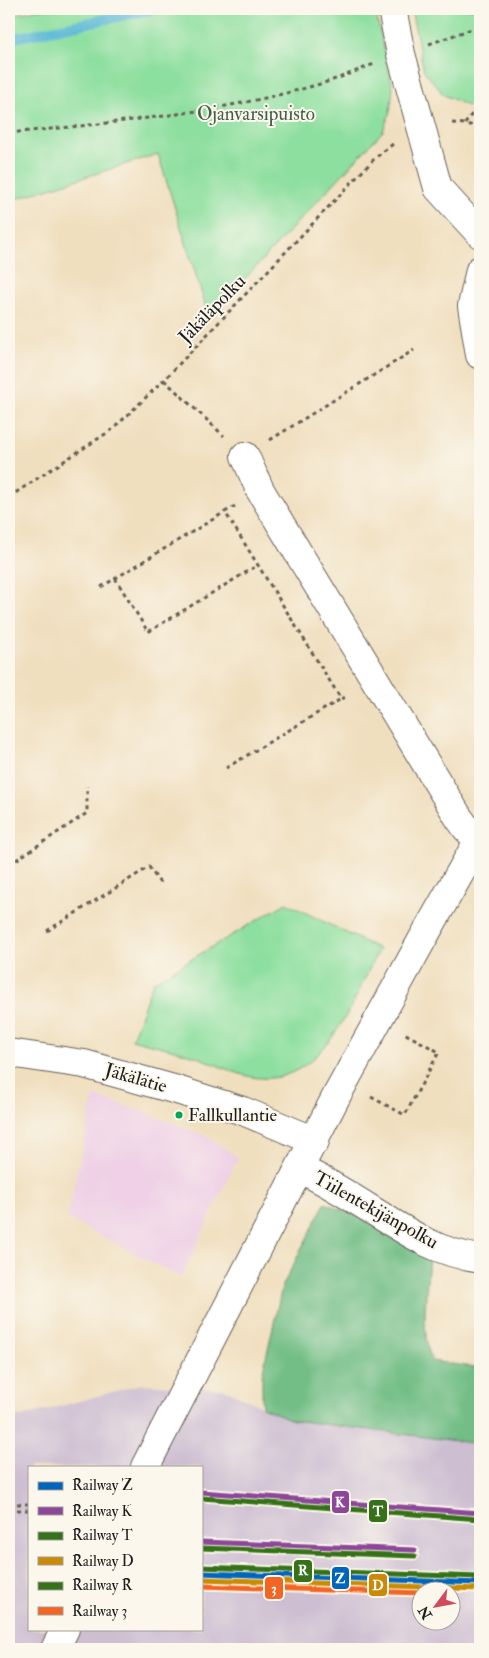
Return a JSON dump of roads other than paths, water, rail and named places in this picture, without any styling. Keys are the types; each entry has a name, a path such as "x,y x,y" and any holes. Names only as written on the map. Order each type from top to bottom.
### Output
{"street":[{"path":"392,9 401,54 438,188 480,234"},
{"path":"480,270 472,306 480,355"},
{"path":"146,1466 344,1082 480,839 467,829 459,818 260,490 245,456"},
{"name":"Jäkälätie","path":"9,1053 84,1064 177,1090 243,1111 315,1141"},
{"name":"Tiilentekijänpolku","path":"300,1169 322,1178 426,1242 465,1256 480,1259"},
{"path":"55,1649 64,1630"}],"waterway":[{"path":"9,39 155,9"}],"rail line":[{"name":"K","path":"202,1492 480,1513"},
{"name":"T","path":"202,1498 480,1519"},
{"name":"K","path":"202,1542 415,1550"},
{"name":"T","path":"202,1548 415,1556"},
{"name":"R","path":"202,1567 480,1577"},
{"name":"Z","path":"202,1573 480,1583"},
{"name":"D","path":"202,1579 480,1589"},
{"name":"3","path":"202,1586 412,1593"}],"place":[{"name":"Fallkullantie","path":"179,1115"}],"park label":[{"name":"Ojanvarsipuisto","path":"256,114"}]}
